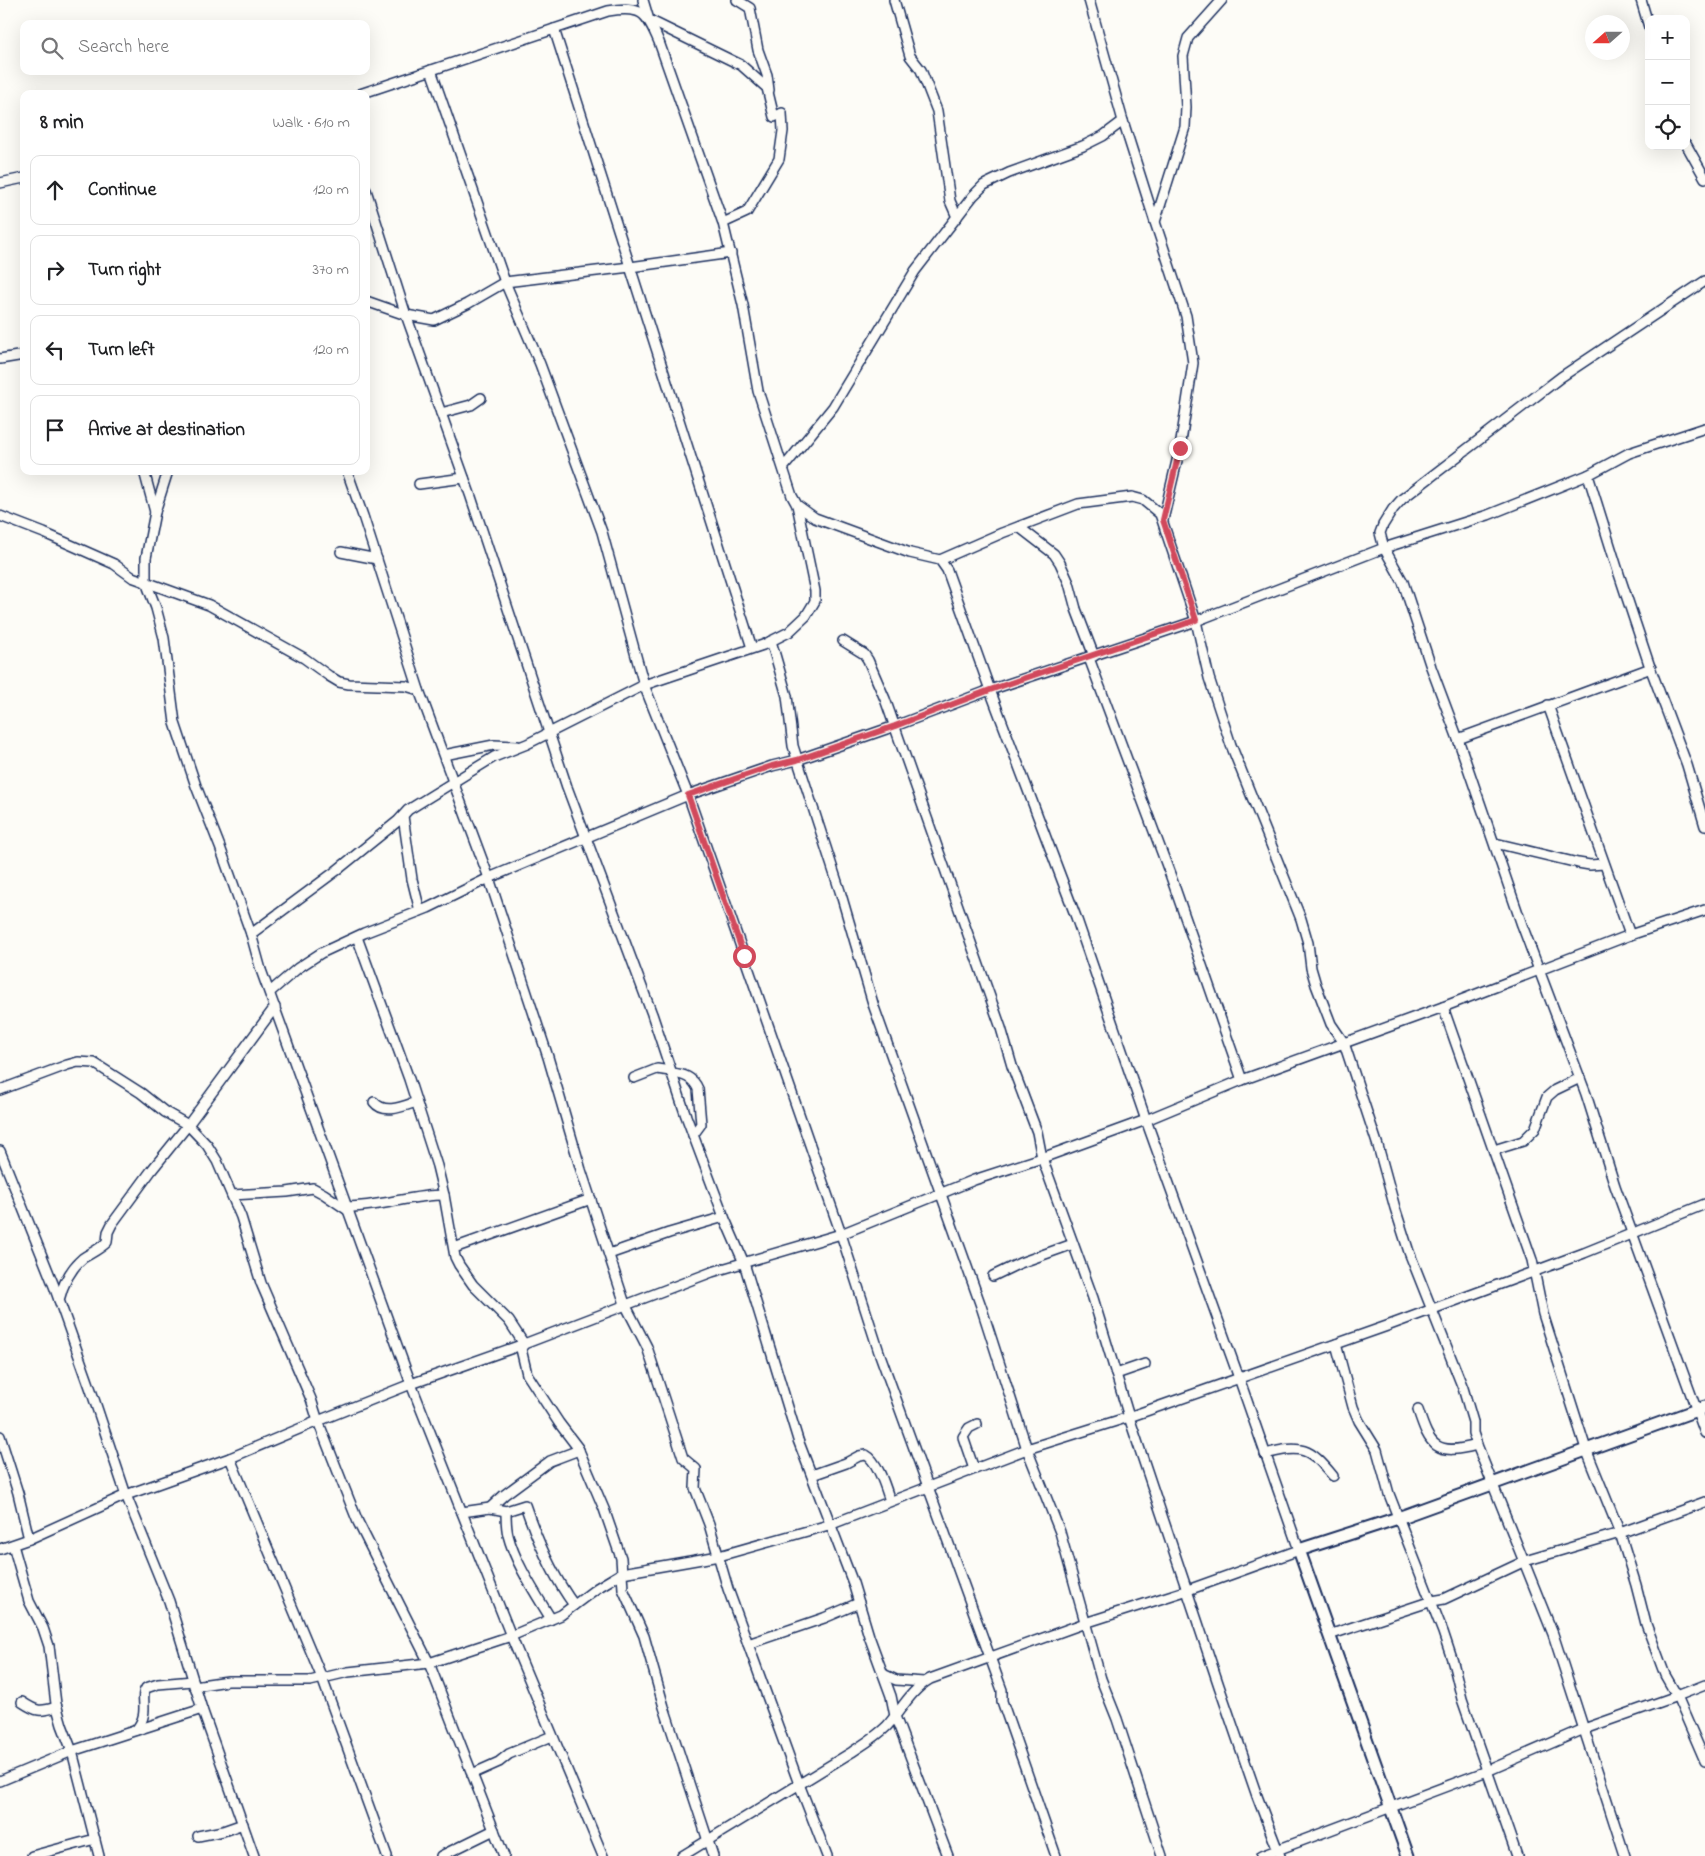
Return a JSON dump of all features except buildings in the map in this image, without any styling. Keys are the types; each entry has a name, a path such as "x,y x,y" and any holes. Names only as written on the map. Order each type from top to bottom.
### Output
{"street":[{"path":"251,934 336,870 408,810 494,758 521,747 644,685 771,641 789,632 799,624 815,601 816,590 797,505 792,496 758,391 743,305 723,223 659,42 642,0"},
{"path":"737,0 750,8 774,117"},
{"path":"894,0 910,56 921,70 938,111 950,202 957,217"},
{"path":"1089,0 1123,120 1186,316 1193,363 1180,448 1163,520"},
{"path":"1155,222 1185,127 1186,108 1183,56 1185,43 1222,0"},
{"path":"1641,0 1645,15"},
{"path":"370,91 608,12 627,9 637,11 649,20 741,65 767,88 774,117"},
{"path":"554,30 752,648"},
{"path":"431,70 505,282 540,364 602,532 644,685 688,795 841,1234 879,1352 1002,1690 1002,1700 1010,1726 1056,1856"},
{"path":"723,223 747,212 779,159 783,131 782,113 774,117"},
{"path":"784,467 833,407 915,271 984,185 1009,173 1083,146 1103,136 1123,120"},
{"path":"1689,150 1705,178"},
{"path":"0,183 20,179"},
{"path":"370,202 406,315 464,478 549,733 618,928 652,1014 693,1135 724,1217 744,1263 798,1440 832,1524 891,1696 895,1716 948,1856"},
{"path":"370,302 406,315 434,320 505,282 630,267 731,252"},
{"path":"1705,281 1561,376 1402,499 1393,509 1380,533 1384,548 1403,582 1431,667 1539,971 1580,1078 1633,1233 1701,1408 1705,1433"},
{"path":"0,359 20,356"},
{"path":"441,413 471,405 481,398"},
{"path":"270,992 308,960 321,953 420,911 489,878 688,795 895,726 990,690 1092,657 1196,620 1384,548 1488,515 1588,474 1629,453 1705,428"},
{"path":"1588,474 1618,574 1687,765 1705,826"},
{"path":"145,475 155,512"},
{"path":"167,475 155,512 146,558 146,582 156,608 164,638 175,723 196,786 251,934 261,970 411,1384 511,1636 603,1856"},
{"path":"348,475 419,690 489,878 548,1057 590,1199 626,1304 647,1347 683,1458 696,1469 695,1488 710,1524 748,1644 827,1856"},
{"path":"419,484 464,478"},
{"path":"797,505 815,518 910,554 940,560 1078,504 1132,497 1143,500 1160,514 1196,620 1209,678 1231,745 1301,919 1308,943 1311,968 1328,1018 1344,1043 1373,1130 1394,1208 1409,1252 1464,1388 1477,1445 1554,1634 1625,1856"},
{"path":"0,516 114,564 132,577 209,605 310,661 339,682 406,686 419,690"},
{"path":"1019,527 1054,554 1069,583 1092,657 1242,1080"},
{"path":"342,552 377,558"},
{"path":"940,560 949,574 990,690 1076,918 1408,1856"},
{"path":"771,641 787,696 791,740 840,891 874,1007 981,1306 1027,1449 1060,1532 1102,1679 1162,1856"},
{"path":"843,641 864,654 868,660 895,726 1002,1028 1012,1066 1037,1132 1042,1158 1092,1298 1129,1417 1257,1796 1279,1853"},
{"path":"1458,739 1651,668"},
{"path":"1548,705 1630,935"},
{"path":"444,755 494,745 521,747"},
{"path":"403,816 405,840 420,911"},
{"path":"1495,843 1578,864 1604,864"},
{"path":"0,1549 29,1539 126,1495 230,1458 411,1384 524,1344 712,1272 841,1234 941,1193 1146,1120 1242,1080 1443,1007 1630,935 1705,910"},
{"path":"357,938 416,1102 444,1195 456,1257 463,1273 509,1321 524,1344"},
{"path":"59,1300 62,1288 72,1270 83,1259 105,1244 112,1224 151,1171 188,1126 275,1006"},
{"path":"1443,1007 1534,1270 1543,1314 1586,1449 1620,1533 1646,1624 1665,1675 1678,1696 1705,1761"},
{"path":"0,1090 50,1070 78,1062 88,1062 103,1068 188,1126 207,1145 241,1217 261,1283 303,1378 358,1522 429,1663 504,1856"},
{"path":"634,1078 657,1070 690,1078 698,1089 701,1124 693,1135"},
{"path":"1494,1150 1517,1144 1530,1135 1539,1120 1547,1098 1555,1090 1580,1078"},
{"path":"374,1102 382,1109 388,1109 416,1102"},
{"path":"0,1151 59,1300 126,1495 169,1601 202,1709 254,1856"},
{"path":"232,1195 287,1192 313,1188 348,1209 394,1200 444,1195"},
{"path":"454,1248 590,1199"},
{"path":"136,1730 141,1725 145,1710 144,1694 146,1688 158,1684 194,1684 228,1681 297,1682 348,1672 429,1663 511,1636 561,1615 597,1588 622,1573 719,1556 832,1524 1027,1449 1129,1417 1432,1309 1705,1204"},
{"path":"609,1254 669,1233 724,1217"},
{"path":"993,1276 1020,1263 1073,1244"},
{"path":"524,1344 521,1349 527,1374 579,1450 615,1539 621,1558 623,1588 644,1636 664,1708 713,1856"},
{"path":"1336,1344 1353,1407 1359,1421 1377,1450 1389,1494 1454,1662 1462,1699 1517,1856"},
{"path":"1116,1374 1145,1364"},
{"path":"882,1674 896,1680 924,1682 1085,1623 1398,1518 1701,1408"},
{"path":"1418,1410 1427,1435 1437,1447 1445,1450 1477,1445"},
{"path":"974,1469 963,1437 969,1428 977,1424"},
{"path":"0,1436 18,1493 29,1539"},
{"path":"1266,1454 1292,1448 1302,1449 1315,1455 1333,1476"},
{"path":"490,1508 504,1495 550,1461 579,1450"},
{"path":"812,1475 866,1455 873,1461 885,1485 890,1501"},
{"path":"230,1458 322,1678 387,1856"},
{"path":"1329,1635 1432,1601 1444,1599 1525,1561 1620,1533 1705,1502"},
{"path":"462,1512 490,1508 506,1511 525,1505 541,1546 559,1582 574,1605"},
{"path":"506,1511 510,1542 529,1582 551,1619"},
{"path":"13,1545 29,1601 43,1628 49,1646 57,1707 72,1751 99,1856"},
{"path":"748,1644 824,1618 858,1604"},
{"path":"682,1856 708,1842 874,1737 924,1682"},
{"path":"1262,1856 1279,1853 1390,1806 1487,1771 1584,1729 1705,1685"},
{"path":"22,1702 39,1711 57,1707"},
{"path":"0,1781 72,1751 202,1709"},
{"path":"472,1774 499,1762 509,1754 552,1736"},
{"path":"198,1836 223,1831 243,1824"},
{"path":"441,1856 494,1830"},
{"path":"32,1856 95,1839"}],"route":[{"path":"744,956 688,795 772,766 797,760 990,690 1196,620 1163,520 1180,448"}]}
